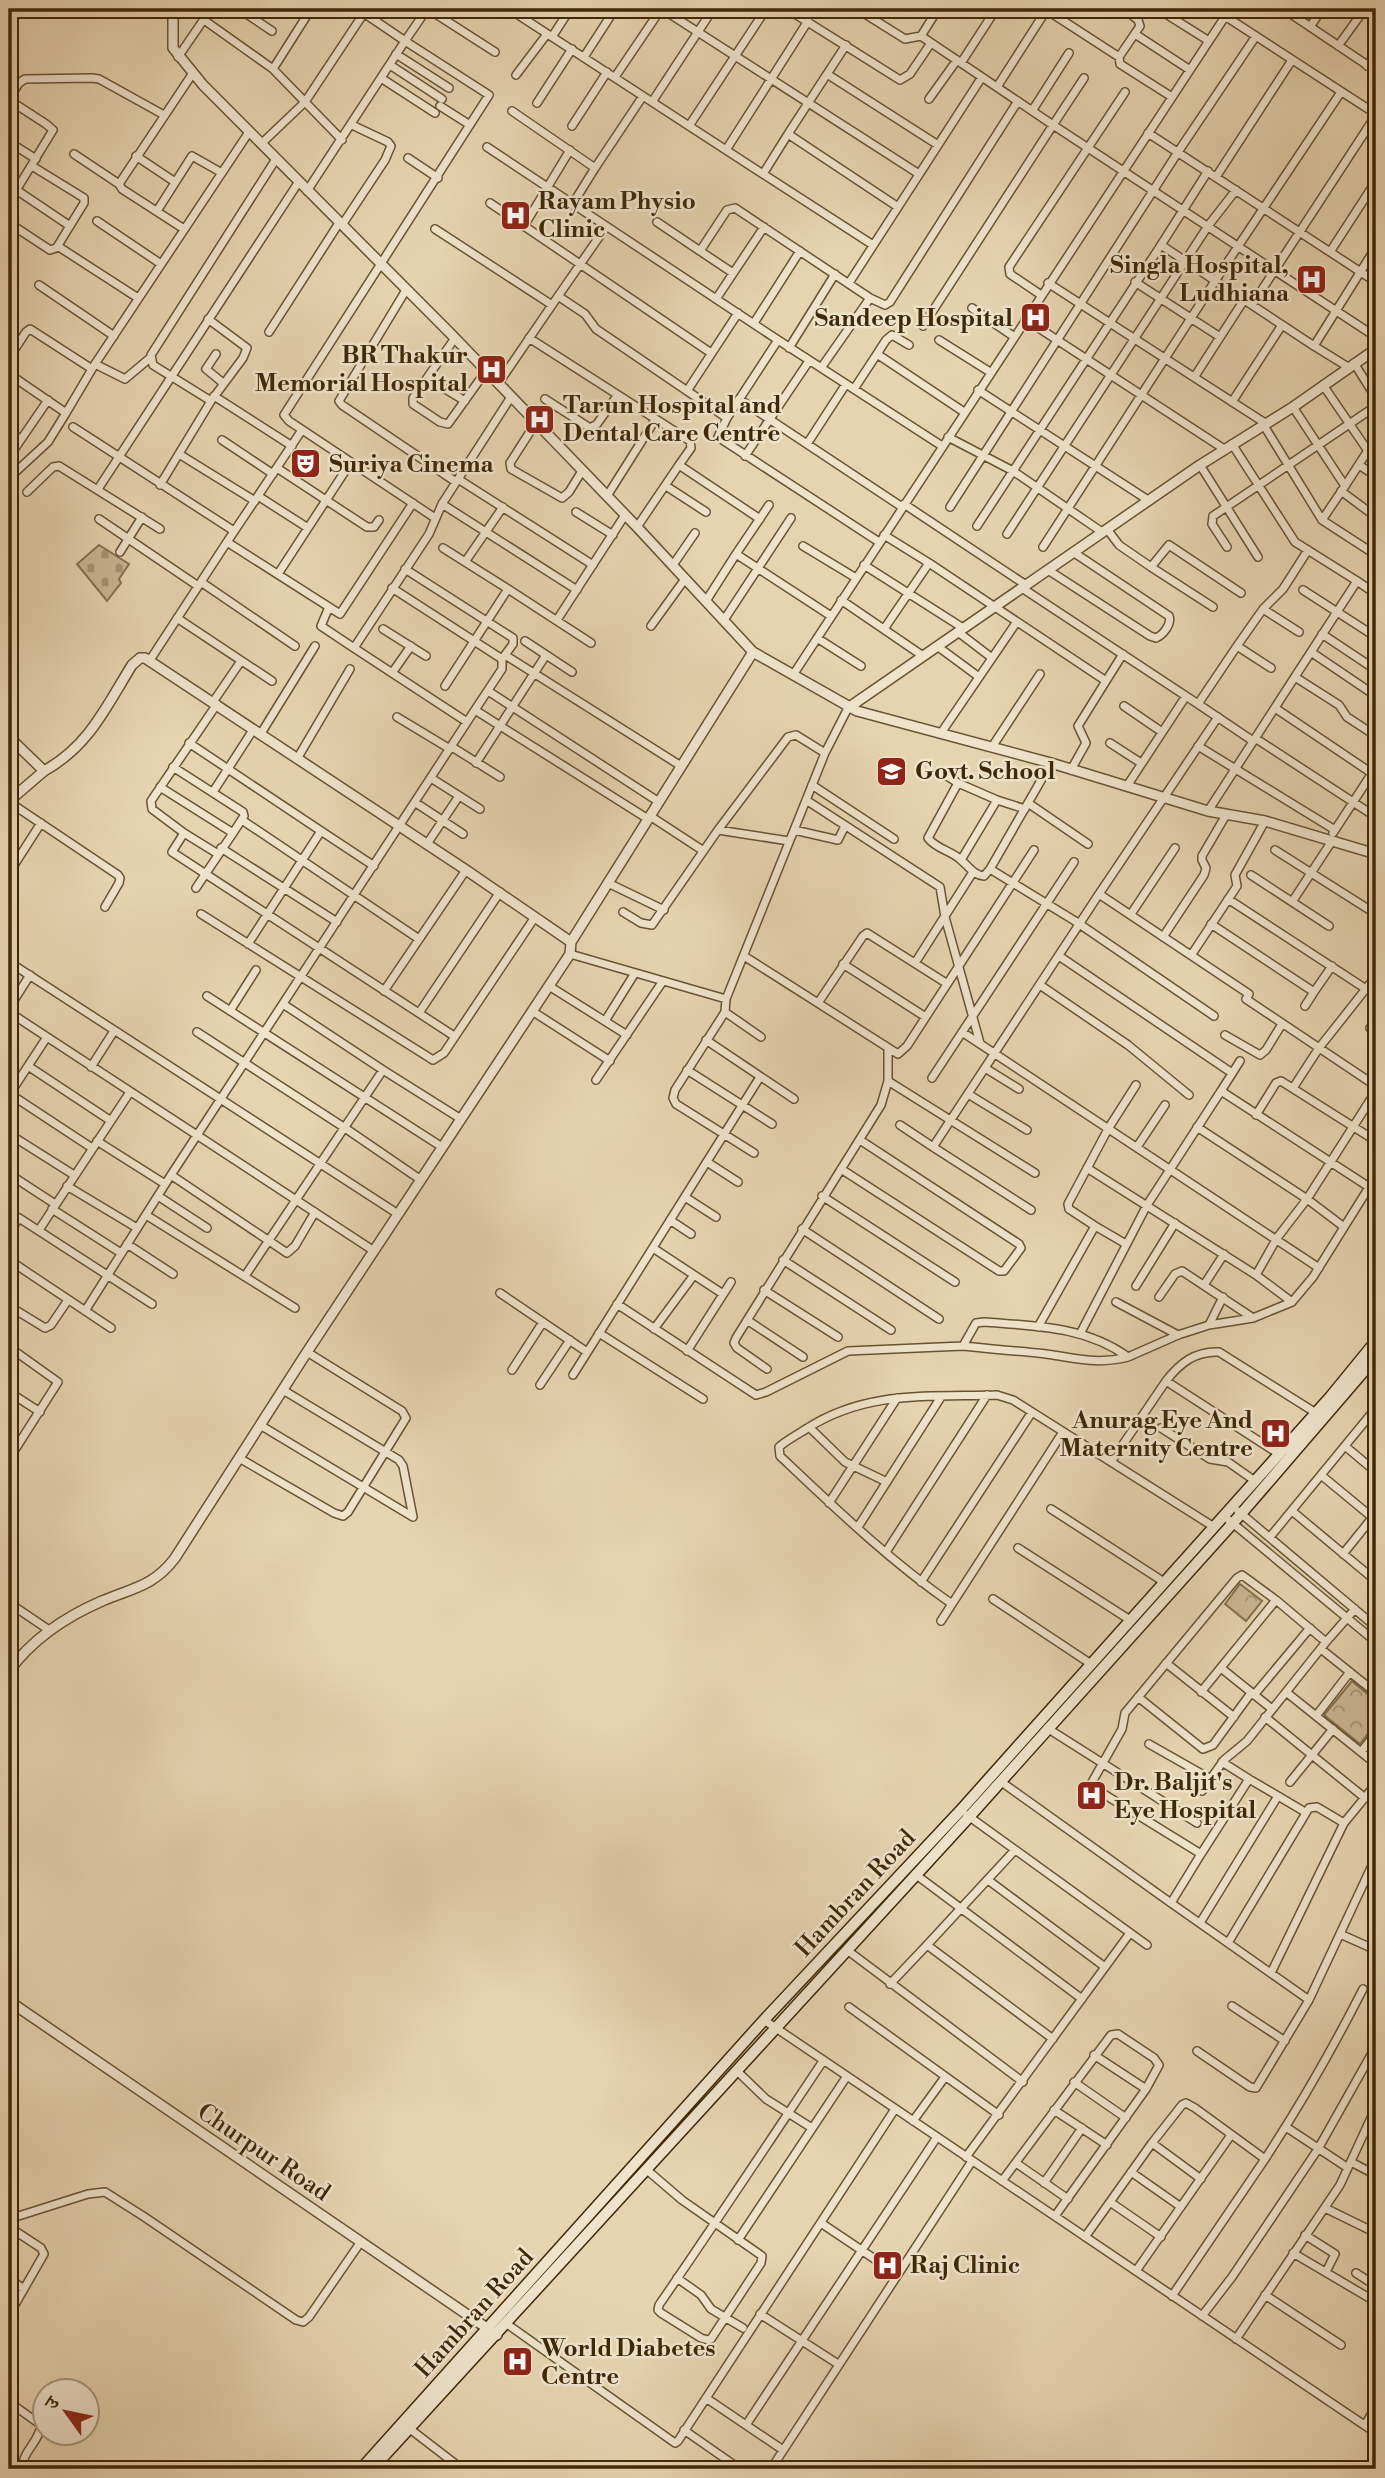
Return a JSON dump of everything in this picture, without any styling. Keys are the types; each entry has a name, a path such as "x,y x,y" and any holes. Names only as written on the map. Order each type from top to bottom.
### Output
{"main road":[{"name":"Hambran Road","path":"361,2469 493,2332 507,2324 915,1874 1091,1664 1316,1413 1376,1341"},
{"name":"Hambran Road","path":"373,2469 764,2020 1000,1781 1029,1741 1047,1728 1233,1524 1376,1357"}],"street":[{"path":"173,9 172,43 178,57 298,183 455,338 753,652 848,708 1051,762 1208,811 1265,821 1376,854"},
{"path":"178,57 211,9"},
{"path":"239,9 272,31"},
{"path":"272,69 311,9"},
{"path":"307,191 428,9 495,52"},
{"path":"509,9 873,246"},
{"path":"516,75 570,9"},
{"path":"584,57 615,9"},
{"path":"615,78 662,9 919,174"},
{"path":"652,102 712,9"},
{"path":"689,125 766,9"},
{"path":"787,9 900,80 910,74 931,43"},
{"path":"857,9 905,40 921,36 936,12 926,9"},
{"path":"929,99 996,9"},
{"path":"997,87 1046,9 1119,57 1122,66 1172,97"},
{"path":"1119,57 1140,23 1124,9"},
{"path":"1158,9 1209,41"},
{"path":"793,675 1230,9"},
{"path":"1310,27 1322,9"},
{"path":"1338,46 1364,10"},
{"path":"261,144 305,102 361,11 489,95 438,178 284,413 287,419 302,430 435,518"},
{"path":"1291,15 1376,71"},
{"path":"1225,16 1376,115 1252,305"},
{"path":"204,20 272,69 342,140"},
{"path":"726,150 808,21"},
{"path":"1135,34 1190,70"},
{"path":"921,36 1376,337"},
{"path":"950,507 1178,152 1256,36"},
{"path":"763,174 846,45"},
{"path":"537,103 572,50"},
{"path":"1032,111 1069,53"},
{"path":"1367,65 1376,53"},
{"path":"396,54 449,88"},
{"path":"1216,177 1292,60"},
{"path":"390,65 439,106"},
{"path":"572,126 607,72"},
{"path":"119,184 193,73"},
{"path":"827,74 938,145"},
{"path":"849,283 982,77"},
{"path":"381,78 439,106 470,125"},
{"path":"923,326 1084,78"},
{"path":"9,202 52,133 52,128 9,100 16,86 25,79 99,79 164,115"},
{"path":"1041,295 1010,274 1009,267 1125,92"},
{"path":"1043,547 1140,395 1341,92"},
{"path":"572,205 643,96"},
{"path":"700,251 731,207 736,208 870,298 883,305 890,302 1018,101"},
{"path":"512,111 595,168"},
{"path":"269,332 385,160 391,146 352,125"},
{"path":"9,478 48,442 114,335 249,132"},
{"path":"1149,133 1376,282"},
{"path":"788,134 898,207"},
{"path":"9,142 84,198 84,203 57,247 50,250 9,223"},
{"path":"487,147 547,189 942,446"},
{"path":"524,226 570,150"},
{"path":"74,154 184,229"},
{"path":"136,156 175,182"},
{"path":"157,211 192,156 222,173"},
{"path":"408,158 438,178"},
{"path":"9,358 26,331 32,330 94,367 125,379 150,358 276,159"},
{"path":"977,526 1208,172"},
{"path":"1330,251 1376,181"},
{"path":"98,489 298,183"},
{"path":"9,185 70,226"},
{"path":"1007,534 1208,226 1236,190"},
{"path":"490,203 711,353"},
{"path":"97,221 161,264"},
{"path":"657,222 733,272"},
{"path":"498,384 606,227"},
{"path":"716,299 764,227"},
{"path":"435,229 552,305"},
{"path":"1161,245 1314,346 1351,365 1376,398"},
{"path":"57,247 138,298"},
{"path":"1314,346 1376,247"},
{"path":"754,323 800,251"},
{"path":"789,348 835,274"},
{"path":"1135,282 1220,337"},
{"path":"1048,283 1195,376 1264,424 1322,520 1376,555"},
{"path":"39,285 114,335"},
{"path":"406,290 338,399 342,405 593,565"},
{"path":"558,296 585,314 596,329 727,418"},
{"path":"821,368 870,298"},
{"path":"1195,376 1244,300"},
{"path":"972,309 1013,336"},
{"path":"687,391 738,313"},
{"path":"160,485 212,399 243,358 247,348 208,319"},
{"path":"1025,319 1140,395 1228,446 1295,541 1376,594"},
{"path":"1232,402 1282,325"},
{"path":"854,390 892,335 909,345"},
{"path":"9,337 18,343"},
{"path":"455,338 412,401 446,425 486,371"},
{"path":"529,338 690,441 691,447 637,527"},
{"path":"778,340 727,418 718,438 879,542"},
{"path":"939,340 990,372"},
{"path":"754,1153 673,1101 675,1090 725,1012 726,999 789,841 825,753 848,708 1148,500 1228,446 1293,407 1376,349"},
{"path":"216,354 206,369 223,383"},
{"path":"877,354 964,412"},
{"path":"150,358 153,365 170,377 292,446"},
{"path":"745,456 809,360"},
{"path":"9,374 66,413"},
{"path":"427,378 465,401"},
{"path":"807,444 846,384"},
{"path":"1323,385 1368,451"},
{"path":"978,390 1148,500"},
{"path":"545,400 590,428 597,424 617,396"},
{"path":"354,648 429,534 442,504 511,397"},
{"path":"9,457 48,400"},
{"path":"739,400 903,506 1198,704 1376,817"},
{"path":"1227,547 1211,521 1213,516 1376,406"},
{"path":"1293,407 1343,488 1376,517"},
{"path":"607,496 655,420"},
{"path":"535,424 510,463 511,469 562,498 582,471"},
{"path":"72,427 234,531"},
{"path":"150,660 302,430"},
{"path":"9,431 20,439"},
{"path":"948,437 1038,487 1213,607"},
{"path":"1322,520 1376,438"},
{"path":"222,440 370,528 379,520"},
{"path":"179,454 308,528"},
{"path":"278,575 351,462"},
{"path":"27,492 57,465 160,529"},
{"path":"679,465 760,519"},
{"path":"1200,465 1258,557"},
{"path":"1359,465 1376,476"},
{"path":"666,486 706,512"},
{"path":"227,542 337,613 342,612 413,503"},
{"path":"442,504 577,590"},
{"path":"706,601 769,505"},
{"path":"465,562 503,507"},
{"path":"576,512 613,535"},
{"path":"558,620 625,515"},
{"path":"120,552 142,517"},
{"path":"724,620 791,518"},
{"path":"99,519 295,646"},
{"path":"673,565 695,533"},
{"path":"884,535 1106,681"},
{"path":"1151,567 1169,545 1241,593"},
{"path":"803,547 856,578"},
{"path":"443,548 591,643"},
{"path":"1198,704 1262,609 1283,589 1308,550"},
{"path":"1048,570 1150,635 1156,638 1161,635 1170,622 1169,616 1073,552"},
{"path":"736,554 831,616"},
{"path":"884,629 929,563"},
{"path":"864,565 909,593 992,657"},
{"path":"85,1311 504,666 503,657 513,644 513,638 405,569"},
{"path":"651,626 685,579"},
{"path":"1208,811 1357,581"},
{"path":"393,588 473,640 534,673 681,766"},
{"path":"445,686 508,589"},
{"path":"1303,590 1376,637"},
{"path":"841,600 923,656"},
{"path":"329,607 321,626 467,722"},
{"path":"1262,609 1299,632"},
{"path":"177,618 272,681"},
{"path":"941,733 1016,623"},
{"path":"383,629 426,656"},
{"path":"1322,634 1376,670"},
{"path":"817,638 861,666"},
{"path":"525,641 572,672"},
{"path":"213,792 315,646"},
{"path":"392,673 411,646"},
{"path":"937,646 979,677"},
{"path":"1237,646 1271,668"},
{"path":"9,1671 30,1646 49,1630 80,1612 156,1579 175,1558 307,1352 570,954 571,942 753,652"},
{"path":"1311,652 1376,696"},
{"path":"1071,770 1086,743 1078,726 1123,654"},
{"path":"476,763 546,655"},
{"path":"105,907 119,883 118,874 9,801 44,771 66,757 93,730 132,665 140,658 150,660 571,942"},
{"path":"241,661 151,801 150,807 184,833 284,888 337,922"},
{"path":"297,759 350,669"},
{"path":"992,747 1040,674"},
{"path":"1295,677 1339,705 1347,717 1376,736"},
{"path":"488,691 659,802"},
{"path":"1128,786 1186,696"},
{"path":"1124,706 1162,732"},
{"path":"1275,708 1375,772 1335,830 1331,841 1292,902"},
{"path":"475,710 702,850"},
{"path":"397,717 500,777"},
{"path":"933,1147 1218,717"},
{"path":"623,912 648,926 652,925 702,850 788,737 796,735 825,753"},
{"path":"9,737 44,771"},
{"path":"189,743 374,866"},
{"path":"1110,743 1141,763"},
{"path":"1198,746 1335,830"},
{"path":"958,783 928,838 982,877 990,869 1051,762"},
{"path":"173,766 243,812 242,820 197,888"},
{"path":"944,774 997,800 1026,806 1088,844"},
{"path":"432,778 480,809"},
{"path":"812,785 894,839"},
{"path":"160,787 233,833"},
{"path":"427,844 459,796"},
{"path":"806,800 940,887 944,917 980,1043"},
{"path":"961,860 997,800"},
{"path":"416,803 463,834"},
{"path":"1163,937 1204,875 1206,868 1202,856 1226,815"},
{"path":"242,820 419,939"},
{"path":"1192,954 1238,885 1235,875 1265,821"},
{"path":"9,873 41,823"},
{"path":"794,830 838,840 845,826"},
{"path":"718,830 789,841"},
{"path":"248,944 321,831"},
{"path":"184,833 172,852 454,1036"},
{"path":"1130,914 1174,848"},
{"path":"744,956 888,1049 901,1052 1034,850"},
{"path":"1275,850 1376,914"},
{"path":"932,1078 1074,862"},
{"path":"990,869 1080,924 1214,1016"},
{"path":"384,991 466,870"},
{"path":"915,963 973,872"},
{"path":"1251,875 1329,926"},
{"path":"608,883 664,909"},
{"path":"419,1013 500,892"},
{"path":"1099,894 1192,954 1249,994 1246,999 1376,1086"},
{"path":"1228,899 1366,989"},
{"path":"201,914 430,1059 440,1056 535,917"},
{"path":"1211,925 1314,992"},
{"path":"818,1003 867,933 946,983"},
{"path":"570,954 726,999"},
{"path":"1059,956 1232,1073"},
{"path":"9,962 398,1214"},
{"path":"843,964 924,1016"},
{"path":"1305,1006 1332,966"},
{"path":"230,1011 256,970"},
{"path":"605,1021 635,973"},
{"path":"30,975 9,1010 91,1067 374,1251"},
{"path":"1293,1088 1319,1048 1376,976"},
{"path":"596,1080 663,981"},
{"path":"1040,985 1128,1045 1189,1095"},
{"path":"549,986 627,1035"},
{"path":"207,996 442,1147"},
{"path":"283,1004 461,1119"},
{"path":"532,1011 610,1061"},
{"path":"725,1012 761,1037"},
{"path":"1225,1035 1260,1055 1282,1024"},
{"path":"91,1067 114,1031"},
{"path":"197,1032 421,1180"},
{"path":"962,1032 1319,1268"},
{"path":"47,1037 10,1090 94,1144 165,1184"},
{"path":"706,1040 794,1099"},
{"path":"767,1369 735,1346 736,1338 881,1105 888,1081 888,1049"},
{"path":"1080,1334 1147,1205 1240,1060"},
{"path":"28,1066 111,1121"},
{"path":"985,1068 1019,1089"},
{"path":"244,1276 383,1070"},
{"path":"687,1070 772,1124"},
{"path":"573,1375 761,1077"},
{"path":"888,1081 1035,1173"},
{"path":"1256,1115 1281,1081 1376,1141"},
{"path":"1126,1244 1074,1213 1068,1206 1108,1129 1136,1086"},
{"path":"1221,1091 1369,1187"},
{"path":"1256,1275 1277,1238 1307,1199 1376,1091"},
{"path":"39,1230 130,1092"},
{"path":"968,1094 1027,1130"},
{"path":"1136,1147 1165,1105"},
{"path":"900,1125 1031,1210"},
{"path":"1197,1127 1307,1199 1344,1227"},
{"path":"9,1134 74,1175"},
{"path":"841,1169 999,1271 1004,1270 1021,1248 1019,1244 859,1140"},
{"path":"707,1162 738,1182"},
{"path":"1087,1168 1224,1254 1292,1302"},
{"path":"9,1174 121,1253"},
{"path":"171,1175 284,1252 289,1252 315,1212"},
{"path":"617,1304 756,1395 848,1351 963,1346 1104,1363 1128,1357 1178,1335 1209,1325 1253,1318 1292,1302 1319,1268 1376,1176"},
{"path":"67,1185 137,1228"},
{"path":"158,1196 208,1228"},
{"path":"822,1196 955,1282"},
{"path":"685,1197 716,1217"},
{"path":"9,1212 152,1304"},
{"path":"146,1214 295,1308"},
{"path":"9,1233 19,1218"},
{"path":"670,1220 691,1234"},
{"path":"1136,1286 1175,1223"},
{"path":"1038,1326 1095,1226"},
{"path":"802,1230 939,1320"},
{"path":"127,1244 173,1274"},
{"path":"653,1248 723,1294"},
{"path":"1205,1285 1224,1254"},
{"path":"783,1260 891,1330"},
{"path":"9,1261 111,1328"},
{"path":"1159,1297 1178,1271 1185,1272 1253,1318"},
{"path":"654,1329 694,1275"},
{"path":"687,1350 731,1282"},
{"path":"764,1290 838,1337"},
{"path":"500,1293 587,1352"},
{"path":"1209,1325 1223,1297"},
{"path":"9,1306 45,1328 51,1325 68,1300"},
{"path":"1116,1302 1178,1335"},
{"path":"747,1320 803,1357"},
{"path":"512,1370 543,1322"},
{"path":"963,1346 969,1333 979,1322 1038,1326 1080,1334 1102,1340 1128,1357"},
{"path":"599,1333 703,1399"},
{"path":"540,1385 570,1340"},
{"path":"9,1347 57,1379 57,1385 9,1459"},
{"path":"239,1458 343,1516 348,1512 404,1423 405,1414 307,1352"},
{"path":"1111,1462 1166,1381 1185,1360 1209,1352 1219,1352 1316,1413"},
{"path":"1166,1381 1279,1454"},
{"path":"260,1425 413,1517 403,1466 398,1460 283,1390"},
{"path":"9,1392 40,1412"},
{"path":"886,1552 987,1395"},
{"path":"952,1604 921,1582 829,1503 778,1454 782,1444 823,1418 865,1403 897,1398 997,1395 1013,1400 1214,1527"},
{"path":"858,1527 941,1397"},
{"path":"829,1503 897,1398"},
{"path":"1270,1537 1376,1408"},
{"path":"921,1582 1031,1412"},
{"path":"809,1427 837,1456 853,1467 887,1482"},
{"path":"1161,1428 1210,1459 1228,1462 1255,1480"},
{"path":"941,1621 1063,1432"},
{"path":"9,1440 18,1446"},
{"path":"1345,1446 1376,1472"},
{"path":"1368,1465 1376,1456"},
{"path":"1321,1475 1374,1516 1343,1554"},
{"path":"1232,1506 1376,1627"},
{"path":"1051,1509 1164,1582"},
{"path":"1292,1511 1376,1581"},
{"path":"1224,1516 1376,1642"},
{"path":"1018,1548 1130,1620"},
{"path":"1201,1854 1092,1786 1091,1781 1122,1729 1125,1713 1239,1577 1246,1576 1310,1628 1350,1672 1376,1693"},
{"path":"993,1599 1091,1664"},
{"path":"1201,1692 1276,1600"},
{"path":"9,1603 49,1630"},
{"path":"1202,1791 1222,1762 1243,1746 1355,1609"},
{"path":"1138,1697 1203,1749 1213,1745 1310,1628"},
{"path":"1166,1663 1234,1717"},
{"path":"1221,1668 1272,1709"},
{"path":"1316,1716 1350,1672"},
{"path":"1286,1692 1376,1764"},
{"path":"1265,1717 1365,1798"},
{"path":"1047,1728 1197,1823"},
{"path":"1290,1782 1333,1729"},
{"path":"1361,1752 1376,1733"},
{"path":"1149,1744 1209,1778"},
{"path":"1222,1762 1305,1812"},
{"path":"1171,1903 1249,1779"},
{"path":"1000,1781 1309,2000"},
{"path":"1270,1973 1344,1824 1375,1789"},
{"path":"1200,1923 1278,1796"},
{"path":"1228,1943 1305,1812 1309,1808 1317,1807 1344,1824"},
{"path":"965,1814 1147,1945"},
{"path":"890,1984 1015,1850"},
{"path":"1197,2051 1255,2088 1259,2086 1309,2000 1376,1857"},
{"path":"915,1874 1082,1999"},
{"path":"988,1880 1105,1966"},
{"path":"771,2469 969,2159 1130,1933"},
{"path":"1340,1934 1376,1950"},
{"path":"927,1945 1053,2039"},
{"path":"846,1950 1023,2082"},
{"path":"1172,2295 1286,2127 1340,2036 1363,1989"},
{"name":"Churpur Road","path":"9,2001 493,2332"},
{"path":"1232,2006 1284,2041"},
{"path":"849,2007 999,2115"},
{"path":"764,2020 1376,2433"},
{"path":"1002,2181 1094,2055 1113,2034 1145,2052 1158,2062 1159,2066 1126,2118 1055,2216"},
{"path":"1202,2316 1232,2277 1318,2149 1376,2046"},
{"path":"1094,2055 1146,2089"},
{"path":"646,2170 714,2223 760,2254 762,2259 708,2340 661,2313 658,2310 659,2305 714,2223 789,2113 823,2061"},
{"path":"737,2071 766,2099 812,2128"},
{"path":"738,2240 846,2076"},
{"path":"913,2121 945,2077"},
{"path":"1074,2082 1126,2118"},
{"path":"1085,2237 1152,2143 1179,2108 1186,2104 1265,2159"},
{"path":"507,2324 671,2442 678,2441 895,2109"},
{"path":"1054,2110 1107,2145"},
{"path":"1236,2339 1325,2208 1375,2112"},
{"path":"1286,2127 1318,2149 1376,2175"},
{"path":"1044,2183 1082,2129"},
{"path":"1136,2272 1231,2135"},
{"path":"747,2425 937,2137"},
{"path":"1152,2143 1200,2179"},
{"path":"1016,2163 1068,2200"},
{"path":"1131,2172 1181,2207"},
{"path":"9,2219 88,2194 105,2192 296,2320 303,2322 360,2243"},
{"path":"1110,2202 1161,2236"},
{"path":"1325,2208 1376,2233"},
{"path":"821,2223 897,2274"},
{"path":"9,2227 44,2251 43,2258 9,2312"},
{"path":"1305,2235 1335,2254 1326,2272"},
{"path":"1293,2253 1376,2302"},
{"path":"1356,2273 1376,2286"},
{"path":"677,2278 701,2295 711,2309 743,2328"},
{"path":"9,2279 24,2289"},
{"path":"1265,2295 1341,2345"},
{"path":"760,2314 838,2364"},
{"path":"706,2398 783,2450"},
{"path":"9,2402 41,2424 40,2432 22,2462 23,2469"},
{"path":"1365,2426 1376,2406"},
{"path":"410,2429 463,2469"},
{"path":"684,2430 740,2469"}],"green space":[{"path":"99,545 129,564 119,579 121,583 107,601 77,564"},
{"path":"1240,1584 1262,1601 1246,1621 1225,1604"},
{"path":"1352,1681 1376,1701 1376,1723 1360,1744 1324,1715"}],"place":[{"name":"Rayam Physio Clinic","path":"515,215"},
{"name":"Singla Hospital, Ludhiana","path":"1312,279"},
{"name":"Sandeep Hospital","path":"1036,318"},
{"name":"BR Thakur Memorial Hospital","path":"491,369"},
{"name":"Tarun Hospital and Dental Care Centre","path":"540,419"},
{"name":"Suriya Cinema","path":"306,464"},
{"name":"Govt. School","path":"892,771"},
{"name":"Anurag Eye And Maternity Centre","path":"1276,1434"},
{"name":"Dr. Baljit's Eye Hospital","path":"1091,1796"},
{"name":"Raj Clinic","path":"887,2265"},
{"name":"World Diabetes Centre","path":"518,2362"}]}
